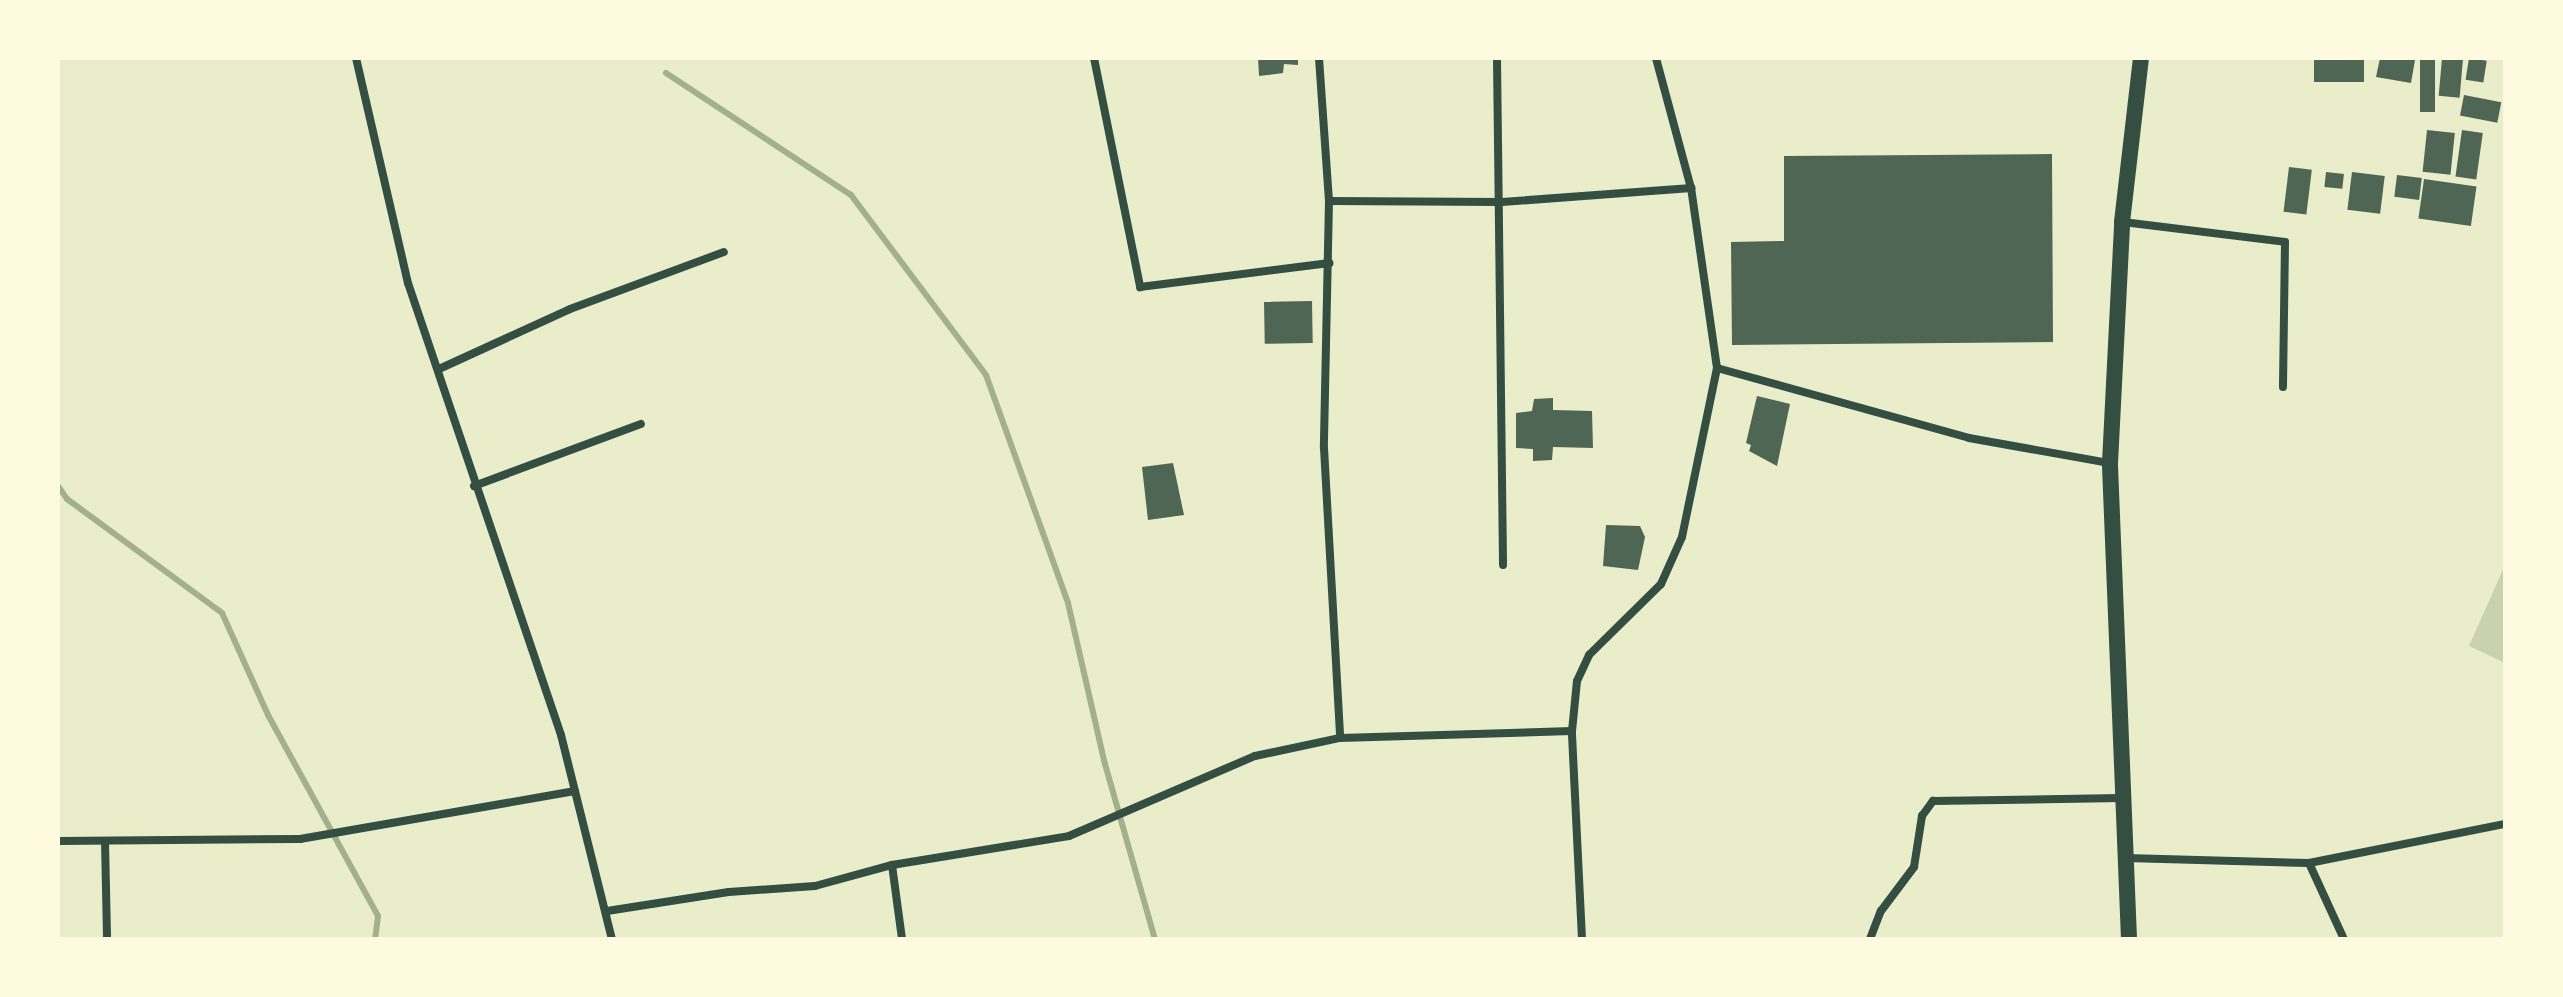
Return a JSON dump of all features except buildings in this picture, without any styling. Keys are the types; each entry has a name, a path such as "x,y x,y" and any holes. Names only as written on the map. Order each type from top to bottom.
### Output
{"main road":[{"path":"2129,939 2110,463 2122,222 2141,58"}],"street":[{"path":"356,58 408,283 439,369 474,486 561,735 612,939"},
{"path":"1094,58 1140,287 1329,263"},
{"path":"1319,58 1329,201 1324,448 1340,738"},
{"path":"1497,58 1502,202 1503,565"},
{"path":"1582,939 1572,731 1577,681 1589,655 1661,584 1682,537 1717,368 1691,188 1656,58"},
{"path":"1329,201 1502,202 1691,188"},
{"path":"2122,222 2285,242 2283,387"},
{"path":"439,369 570,309 724,252"},
{"path":"1717,368 1969,438 2110,463"},
{"path":"474,486 641,424"},
{"path":"607,911 729,892 815,886 892,865 1069,836 1255,756 1340,738 1572,731"},
{"path":"58,841 300,839 575,791"},
{"path":"1870,939 1881,911 1914,867 1922,816 1933,801 2121,798"},
{"path":"2125,858 2309,863 2505,824"},
{"path":"105,841 107,939"},
{"path":"2309,863 2344,939"},
{"path":"892,865 902,939"}],"green space":[{"path":"2505,565 2505,663 2469,646"}],"waterway":[{"path":"666,73 851,195 986,375 1068,603 1105,764 1155,939"},
{"path":"58,486 67,499 222,613 268,715 378,916 375,939"}]}
